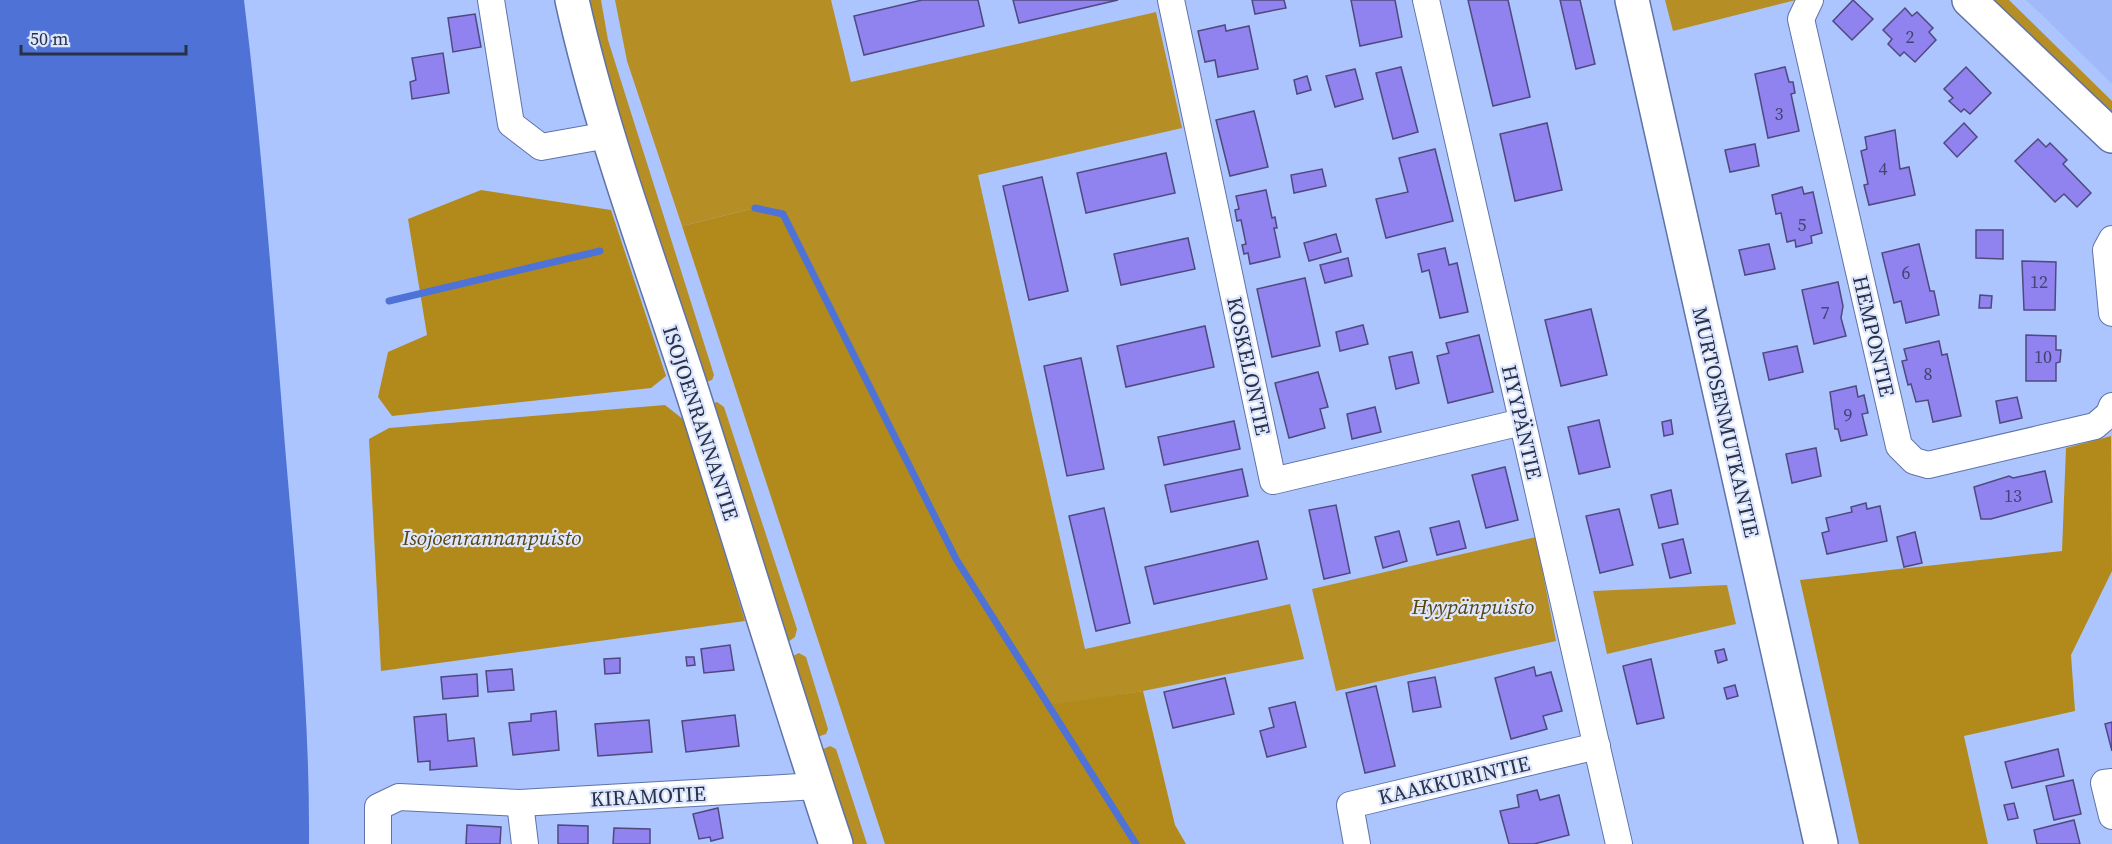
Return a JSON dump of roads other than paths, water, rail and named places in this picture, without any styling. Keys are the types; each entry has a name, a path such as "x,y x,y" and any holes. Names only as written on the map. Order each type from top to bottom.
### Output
{"street":[{"path":"491,0 511,124 541,147 608,135"},
{"name":"ISOJOENRANNANTIE","path":"572,0 586,64 608,135 693,392 836,844"},
{"name":"KOSKELONTIE","path":"1171,0 1273,481 1522,423"},
{"name":"HYYPÄNTIE","path":"1426,0 1619,844"},
{"name":"MURTOSENMUTKANTIE","path":"1632,0 1821,844"},
{"name":"HEMPONTIE","path":"1810,0 1801,19 1899,446 1914,461 1928,465 2095,426 2109,414 2112,406"},
{"path":"1969,0 2112,136"},
{"path":"2112,239 2106,250 2112,313"},
{"name":"KAAKKURINTIE","path":"1357,844 1350,805 1597,746"},
{"path":"2112,782 2104,783 2112,816"},
{"name":"KIRAMOTIE","path":"378,844 378,807 399,797 520,803 817,786"},
{"path":"520,803 525,844"}],"water":[{"path":"0,0 244,0 262,167 298,595 305,694 309,844 0,844"}],"waterway":[{"path":"755,208 783,214 956,559 1136,844"},
{"path":"389,301 600,251"}],"park label":[{"name":"Isojoenrannanpuisto","path":"492,537"},
{"name":"Hyypänpuisto","path":"1473,606"}]}
